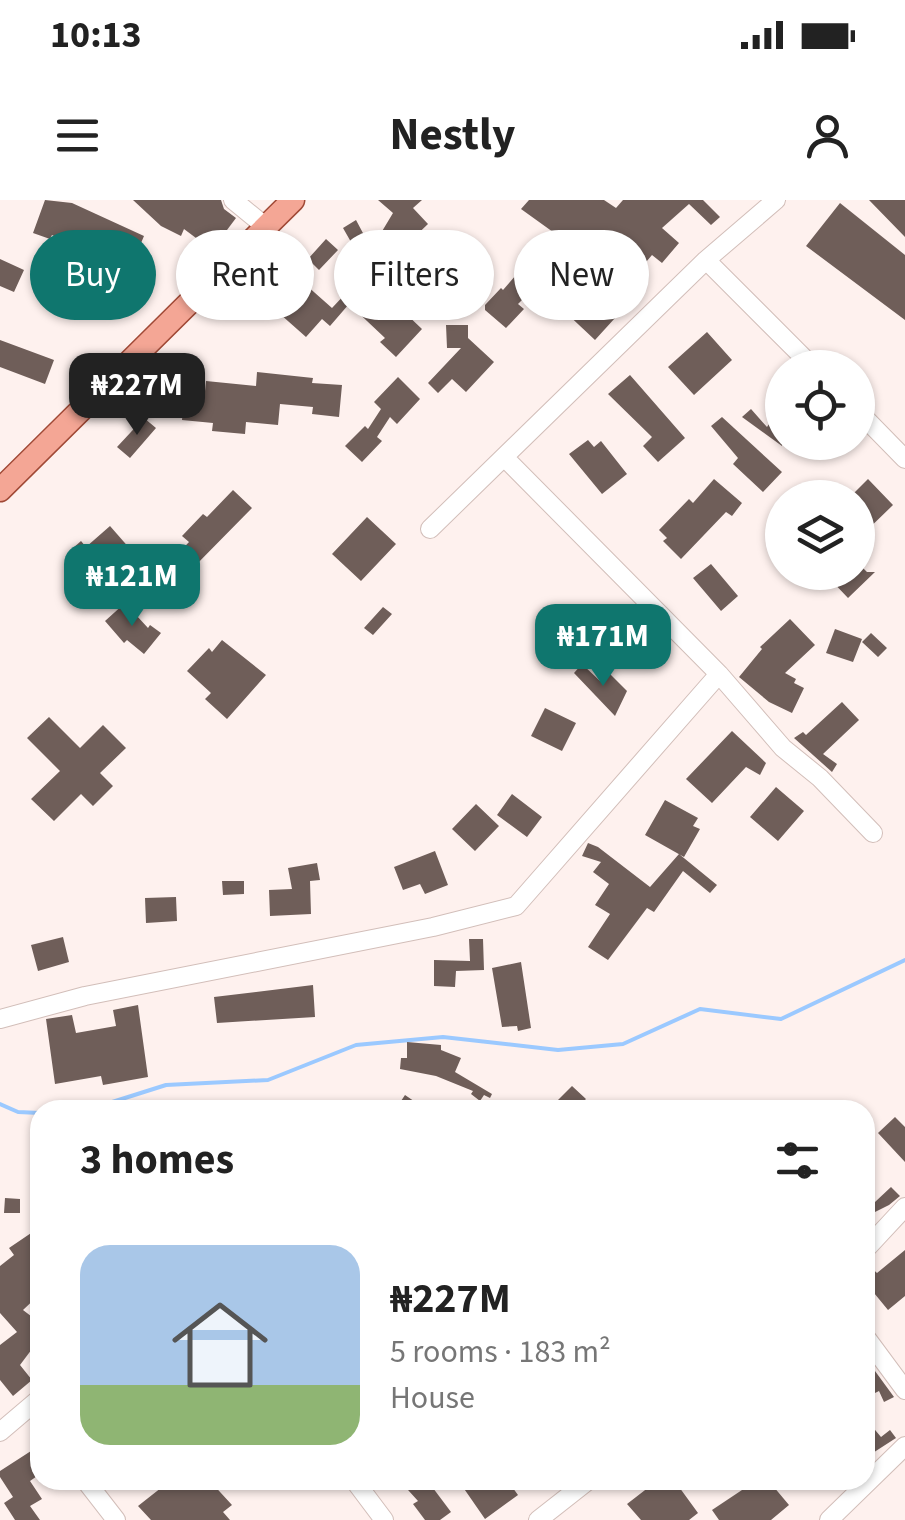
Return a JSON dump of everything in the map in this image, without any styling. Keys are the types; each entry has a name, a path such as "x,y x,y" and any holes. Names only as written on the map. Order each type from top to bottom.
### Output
{"main road":[{"path":"0,490 293,200"}],"street":[{"path":"233,200 266,226"},
{"path":"430,529 706,260 776,200"},
{"path":"706,260 796,350"},
{"path":"875,428 905,459"},
{"path":"505,458 719,674 783,748 820,778 872,832"},
{"path":"0,1019 85,996 516,906 719,674"},
{"path":"875,1239 905,1207"},
{"path":"875,1350 905,1390"},
{"path":"0,1432 30,1414"},
{"path":"875,1475 905,1446"},
{"path":"92,1490 116,1520"},
{"path":"364,1490 384,1520"},
{"path":"538,1520 576,1490"},
{"path":"829,1520 860,1490"}],"building":[{"path":"45,200 72,203 131,230 34,230"},
{"path":"133,200 221,200 224,209 236,218 227,230 184,229 176,230 176,234 161,226"},
{"path":"378,200 422,200 413,208 428,224 422,230 383,230 393,213"},
{"path":"529,200 604,200 616,208 623,200 703,200 720,217 711,225 689,204 662,228 679,243 662,263 652,255 649,259 649,230 550,230 521,209"},
{"path":"869,200 905,200 905,237"},
{"path":"840,203 905,255 905,320 806,246"},
{"path":"356,220 361,230 344,230"},
{"path":"326,239 334,246 334,254 319,270 314,265 314,252"},
{"path":"0,259 24,270 14,292 0,286"},
{"path":"514,277 514,320 506,328 494,318 494,295"},
{"path":"314,292 332,308 335,320 330,326 322,319 306,337 287,320 314,320"},
{"path":"366,320 413,320 422,329 396,357 380,342 385,338"},
{"path":"574,320 613,320 595,340"},
{"path":"446,325 468,325 468,338 494,362 466,392 452,379 438,393 428,383 461,348 447,348"},
{"path":"707,332 732,360 694,395 668,367"},
{"path":"0,340 54,360 45,384 0,367"},
{"path":"257,372 342,385 339,417 312,414 313,407 280,404 278,425 246,422 245,434 212,431 213,423 182,420 184,399 204,401 206,381 256,386"},
{"path":"630,375 685,438 658,462 643,446 652,437 608,394"},
{"path":"398,377 420,399 397,424 390,417 377,437 382,441 362,462 345,446 365,426 368,429 381,409 374,402"},
{"path":"751,409 765,425 765,434 742,417"},
{"path":"722,417 782,472 774,480 765,480 763,492 733,464 738,458 711,426"},
{"path":"144,418 156,428 130,458 117,447"},
{"path":"588,440 594,447 601,441 627,474 602,494 569,454"},
{"path":"714,479 742,503 732,516 726,512 681,559 663,541 667,538 659,530 689,499 693,503"},
{"path":"875,486 893,505 875,522"},
{"path":"233,490 252,508 190,571 172,597 150,579 189,542 182,536"},
{"path":"367,517 396,544 361,581 332,554"},
{"path":"110,526 138,558 107,587 72,549 81,541 86,547"},
{"path":"711,564 738,596 721,611 693,578"},
{"path":"840,590 856,590 848,598"},
{"path":"125,603 148,628 150,625 161,633 144,654 127,640 124,643 105,621"},
{"path":"383,607 392,614 373,635 364,628"},
{"path":"626,616 656,630 641,661 612,648"},
{"path":"790,619 815,645 785,673 804,688 792,713 769,702 739,677 760,647"},
{"path":"835,629 862,639 853,662 826,653"},
{"path":"871,633 887,648 878,657 862,642"},
{"path":"222,640 266,675 227,719 205,699 211,693 187,671"},
{"path":"582,664 600,681 608,672 627,691 615,716 574,673"},
{"path":"842,702 859,720 823,754 837,764 832,772 794,738 803,732 806,735"},
{"path":"545,708 576,723 562,751 531,736"},
{"path":"49,717 80,748 103,725 126,748 100,773 113,786 93,806 81,794 54,821 31,799 60,771 27,738"},
{"path":"732,731 766,763 760,775 746,767 712,803 686,779"},
{"path":"776,787 804,811 778,841 750,817"},
{"path":"512,794 542,817 527,837 497,815"},
{"path":"665,800 698,818 693,826 700,829 684,857 645,835"},
{"path":"476,804 499,826 475,851 452,829"},
{"path":"588,843 650,887 679,854 717,885 710,893 683,871 654,912 647,908 608,960 588,947 610,914 595,905 609,884 593,872 601,862 582,856"},
{"path":"435,851 448,885 425,894 420,884 403,890 394,867"},
{"path":"317,863 320,880 310,881 311,914 270,916 269,890 292,889 288,868"},
{"path":"222,881 244,881 244,894 223,895"},
{"path":"176,897 177,921 146,923 145,898"},
{"path":"63,937 69,962 38,971 31,945"},
{"path":"469,939 483,939 484,970 456,971 455,987 434,986 434,960 470,961"},
{"path":"521,962 531,1028 518,1031 517,1026 502,1027 492,968"},
{"path":"313,985 315,1017 217,1023 214,997"},
{"path":"138,1005 148,1077 103,1085 101,1076 55,1084 46,1019 72,1015 76,1033 116,1026 113,1010"},
{"path":"407,1042 441,1045 441,1050 461,1058 455,1072 492,1094 479,1100 471,1094 473,1091 436,1076 400,1069 401,1058 407,1058"},
{"path":"572,1086 586,1099 585,1100 558,1100"},
{"path":"895,1117 905,1127 905,1162 878,1133"},
{"path":"891,1187 900,1196 875,1212 875,1202"},
{"path":"5,1198 20,1199 20,1213 4,1213"},
{"path":"30,1234 30,1303 23,1310 30,1315 30,1352 20,1365 30,1382 13,1396 0,1380 0,1345 17,1332 0,1313 0,1266 14,1255 9,1248"},
{"path":"905,1250 905,1296 888,1310 875,1294 877,1273"},
{"path":"875,1371 894,1397 884,1402 879,1391 875,1393"},
{"path":"875,1430 881,1437 890,1430 896,1438 875,1452"},
{"path":"30,1452 30,1490 36,1490 42,1499 30,1506 40,1520 15,1520 4,1503 13,1497 0,1471"},
{"path":"158,1490 218,1490 232,1505 223,1512 230,1520 151,1520 138,1506"},
{"path":"408,1490 434,1490 451,1512 440,1520 425,1520 413,1504 418,1501"},
{"path":"465,1490 514,1490 518,1495 485,1519"},
{"path":"645,1490 681,1490 698,1513 689,1520 641,1520 627,1504"},
{"path":"742,1490 776,1490 789,1505 771,1520 719,1520 712,1510"}],"waterway":[{"path":"119,1100 166,1085 268,1080 356,1045 443,1037 558,1050 623,1044 700,1009 781,1019 905,960"},
{"path":"0,1104 30,1113"}]}
